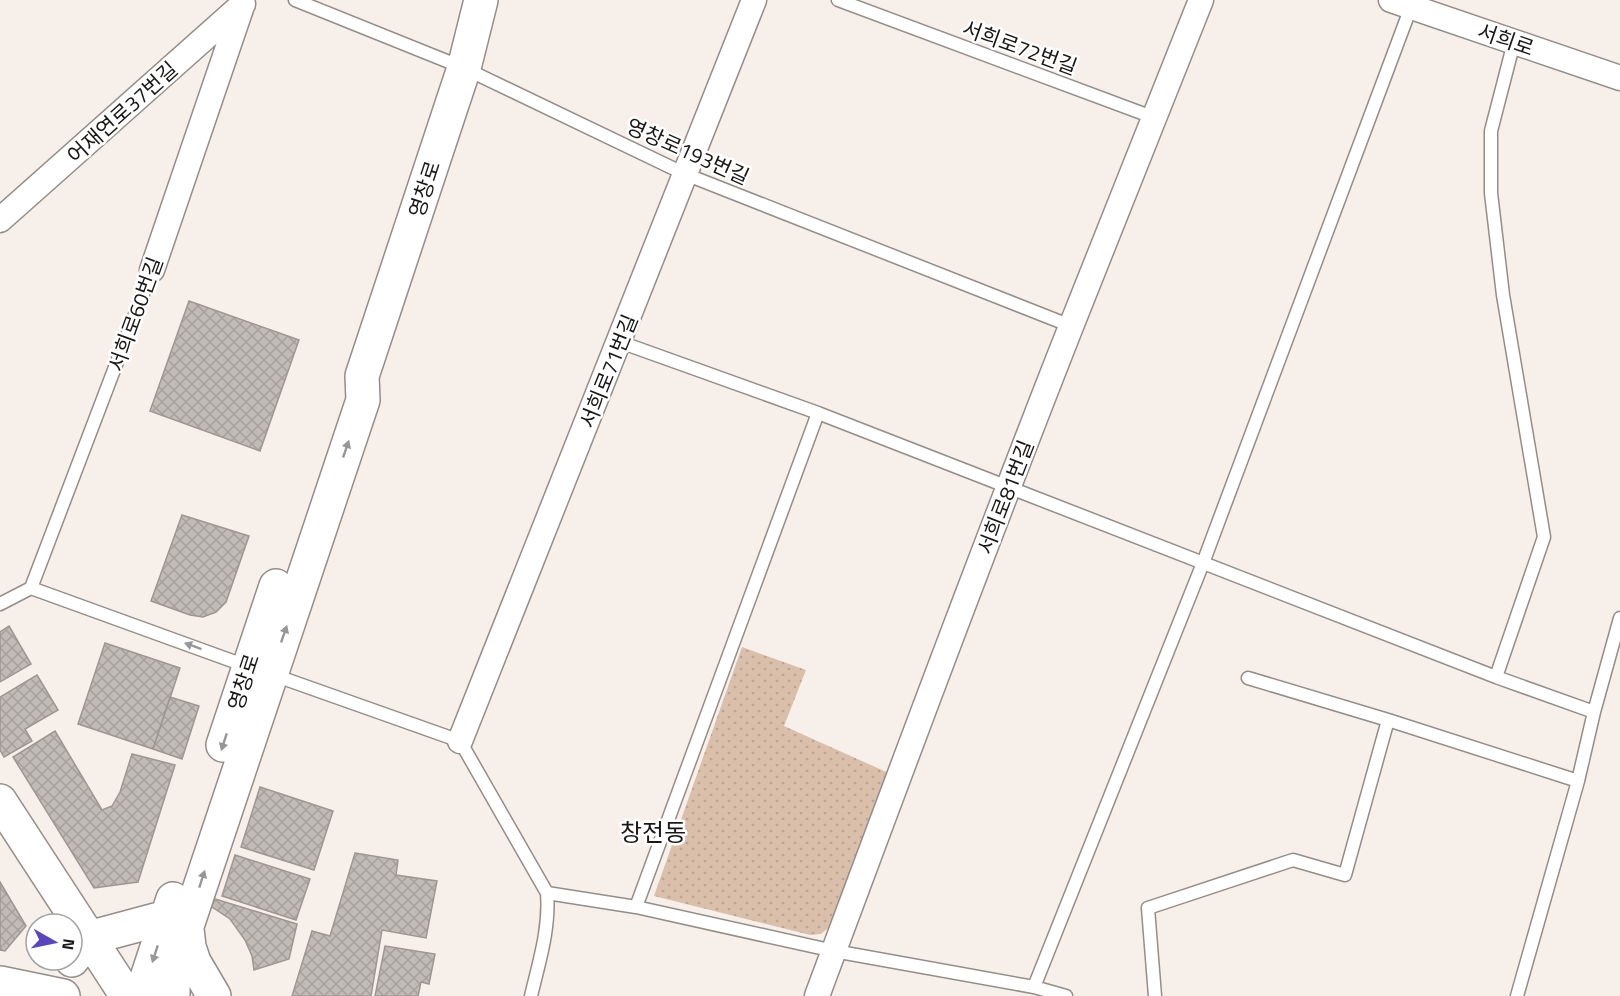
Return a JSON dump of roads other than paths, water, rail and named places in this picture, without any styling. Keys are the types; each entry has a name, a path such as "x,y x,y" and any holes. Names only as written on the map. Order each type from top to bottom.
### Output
{"street":[{"name":"영창로","path":"141,996 177,921 259,670 363,400 362,376 464,68 481,0"},
{"name":"서희로71번길","path":"460,741 754,0"},
{"name":"서희로81번길","path":"817,996 1071,326 1201,0"},
{"name":"어재연로37번길","path":"0,220 242,2"},
{"name":"서희로60번길","path":"152,270 242,2"},
{"name":"서희로","path":"1401,4 1620,78"},
{"path":"0,801 57,912"},
{"name":"영창로","path":"173,996 177,921"},
{"path":"84,950 177,921 194,962 214,996"},
{"path":"84,957 127,996"},
{"path":"0,983 45,994 60,972"}],"lane":[{"name":"영창로193번길","path":"295,0 464,68 685,174 1071,326"},
{"name":"서희로72번길","path":"838,0 1155,118"},
{"path":"1034,987 1203,563 1401,4"},
{"path":"1497,677 1544,537 1503,296 1491,193 1491,131 1514,42"},
{"name":"서희로60번길","path":"31,588 152,270"},
{"path":"620,342 818,413 1497,677 1594,712"},
{"path":"636,907 818,413"},
{"path":"0,604 31,588 460,741 548,893 547,926 531,996"},
{"path":"1517,996 1578,781 1620,618"},
{"path":"1248,678 1578,781"},
{"path":"1155,996 1148,908 1293,860 1344,875 1388,720"},
{"path":"548,893 636,907 834,951 1034,987 1066,996"}],"district":[{"name":"창전동","path":"653,832"}]}
